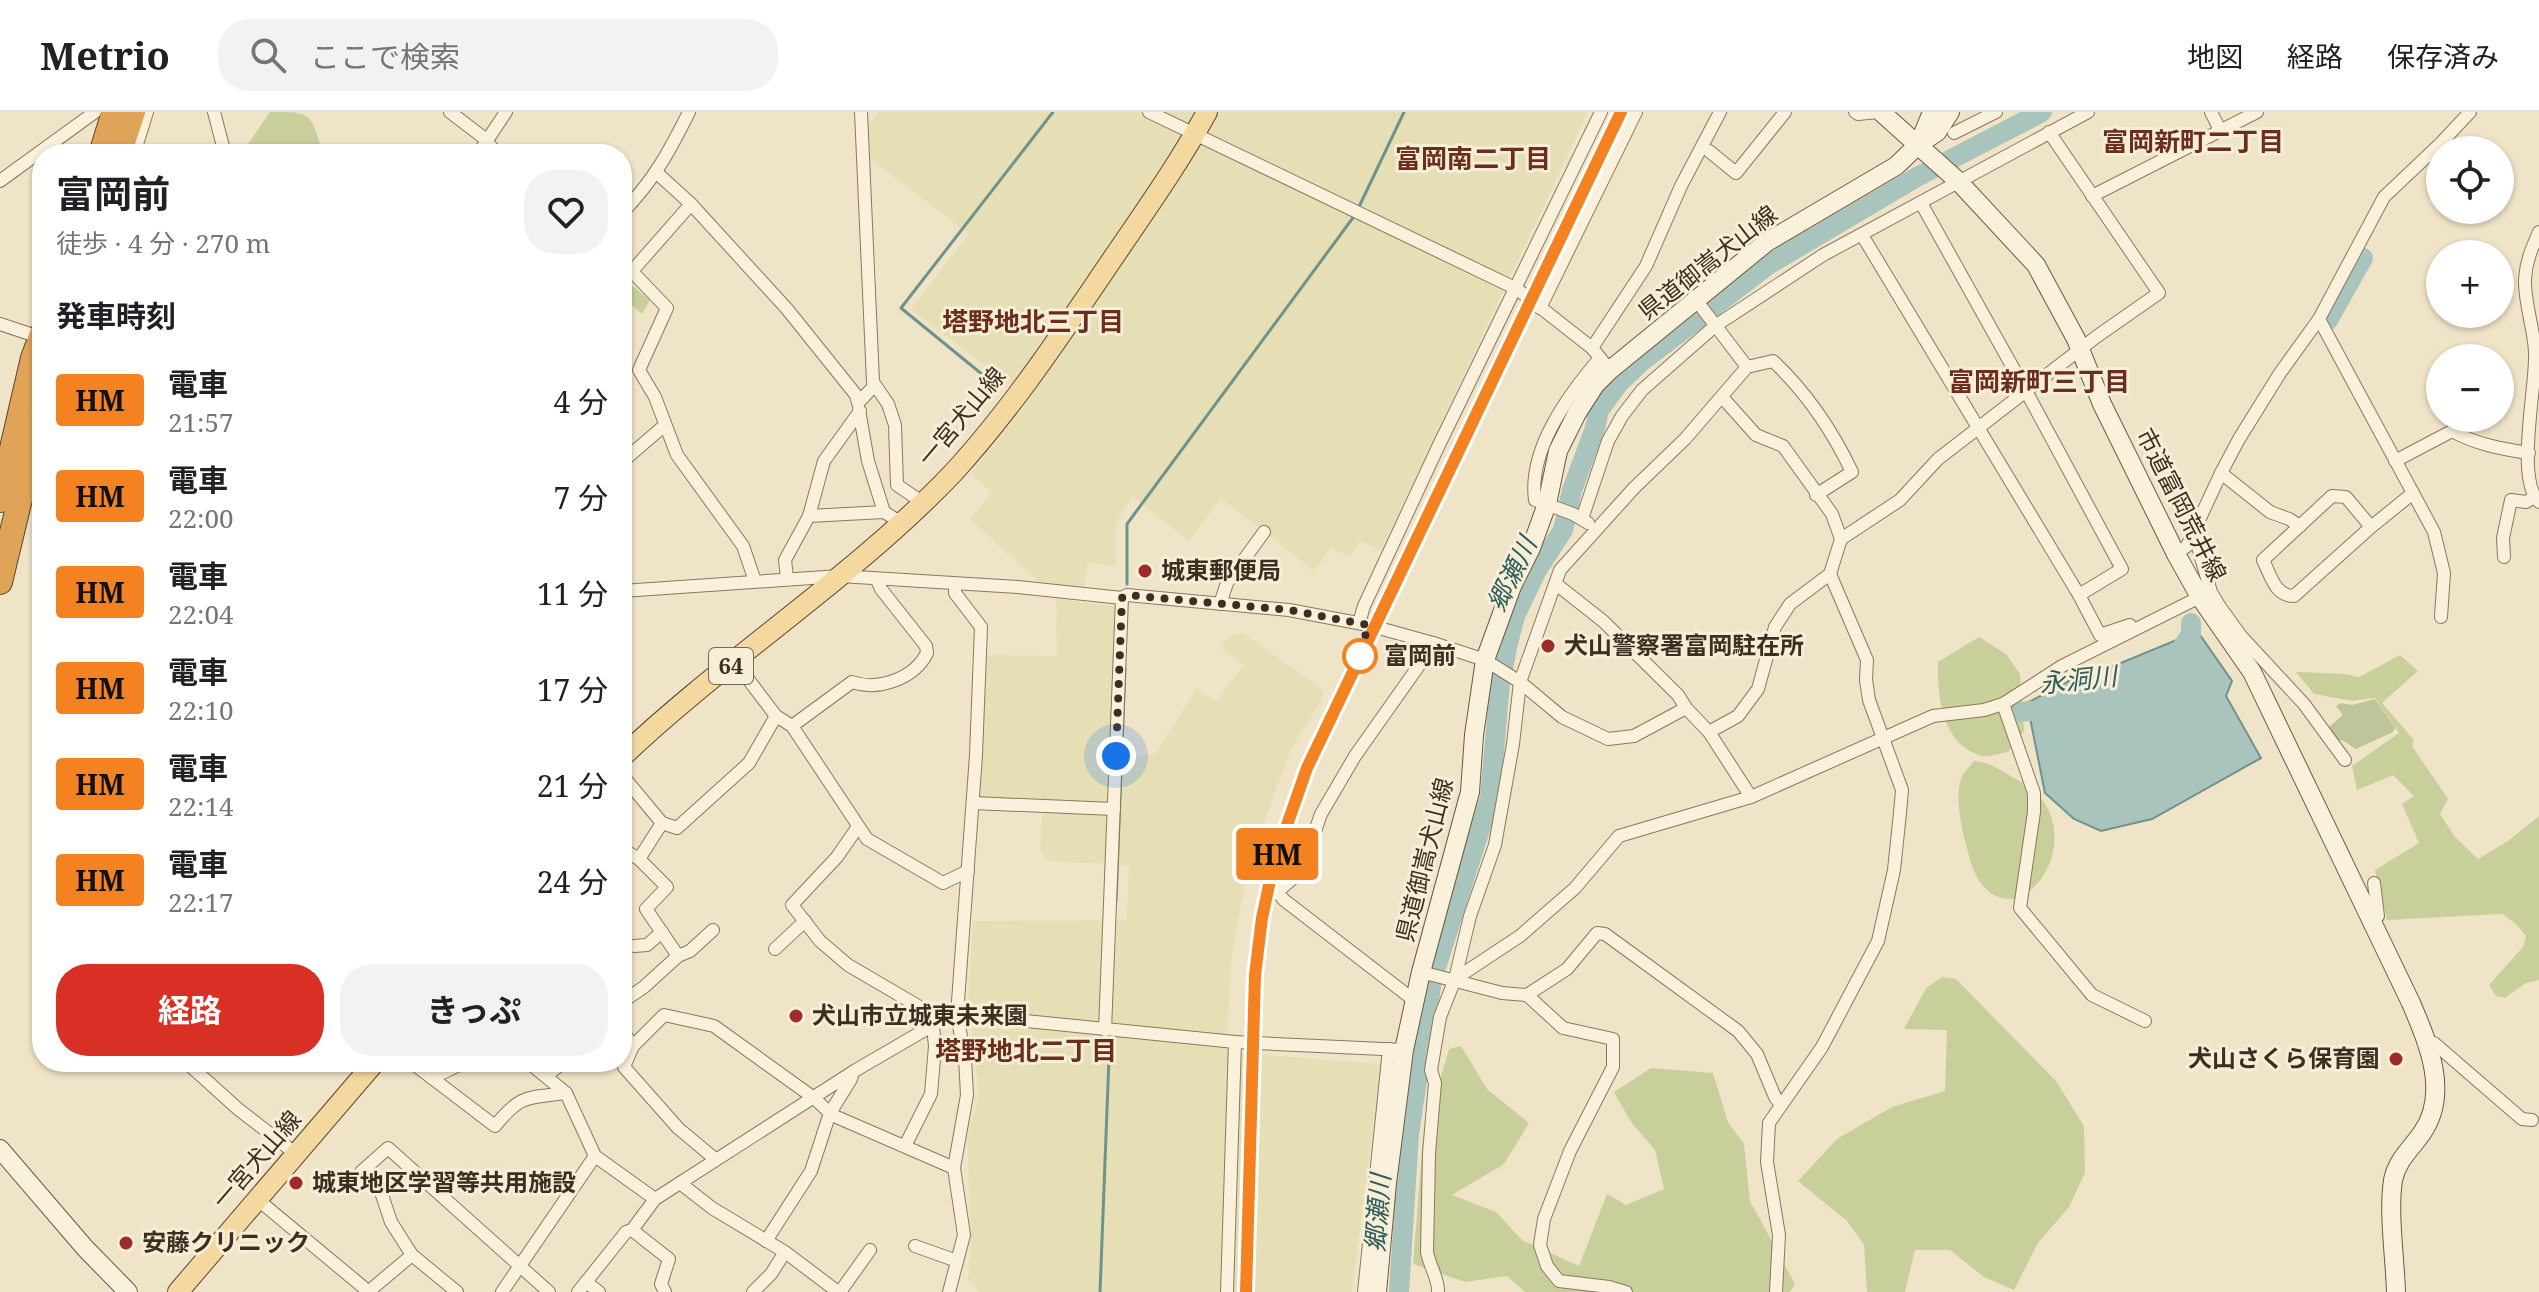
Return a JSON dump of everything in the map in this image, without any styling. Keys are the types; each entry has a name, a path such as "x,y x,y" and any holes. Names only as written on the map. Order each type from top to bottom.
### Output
{"highway":[{"path":"104,144 114,112"},
{"path":"122,144 133,112"},
{"path":"0,500 32,373"},
{"path":"0,582 32,449"}],"main road":[{"name":"一宮犬山線","path":"632,747 665,716 840,576 892,517 922,502 952,473 1054,345 1207,112"},
{"name":"市道富岡荒井線","path":"1879,112 1958,181 2036,265 2064,315 2176,554 2200,597 2252,672 2411,1003 2427,1044 2436,1105 2423,1132 2403,1155 2393,1178 2396,1292"},
{"name":"県道御嵩犬山線","path":"1925,150 1932,112"},
{"name":"県道御嵩犬山線","path":"1377,1292 1396,1049 1424,973 1470,792 1474,735 1485,660 1547,504 1558,451 1595,385 1601,359 1696,300 1767,242 1925,150 1950,112"},
{"name":"一宮犬山線","path":"178,1292 366,1072"},
{"path":"0,1149 85,1248 128,1292"}],"street":[{"path":"51,144 95,112"},
{"path":"137,144 147,112"},
{"path":"214,112 222,144"},
{"path":"450,112 478,144"},
{"path":"485,144 506,112"},
{"path":"632,202 657,173 689,112"},
{"path":"861,112 874,386 888,404 895,425 897,485 922,502"},
{"path":"861,127 872,112"},
{"path":"1149,112 1517,289 1601,359 1681,186 1720,112"},
{"path":"1359,623 1438,447 1601,112"},
{"path":"1540,308 1636,112"},
{"path":"1709,151 1736,173 1785,112"},
{"path":"1855,112 1879,112"},
{"path":"1954,133 1996,112"},
{"path":"1577,516 1608,441 1622,416 1642,390 1715,326 1823,255 2088,112"},
{"path":"2211,112 2220,130"},
{"path":"2092,196 2257,112"},
{"path":"2176,554 2192,538 2221,473 2280,373 2319,319 2384,197 2470,112"},
{"path":"1841,539 1900,500 1938,459 2159,293 2049,132"},
{"path":"0,181 32,158"},
{"path":"657,173 691,204 809,334 856,395 868,461 892,517 809,516"},
{"path":"1921,203 2122,569 2079,595"},
{"path":"632,261 691,204"},
{"path":"2504,557 2503,538 2511,500 2526,502 2537,499 2531,490 2529,453 2536,355 2525,283 2527,261 2539,232"},
{"path":"1862,235 1980,427 2100,635 2175,611"},
{"path":"632,271 667,308 639,370 655,397 677,455 743,546 755,581"},
{"path":"1696,300 1747,367"},
{"path":"2319,319 2439,544 2444,573 2441,617"},
{"path":"0,324 32,333"},
{"path":"1438,1292 1427,1252 1429,1153 1435,1083 1431,1070 1440,1017 1455,979 1470,916 1495,845 1513,744 1520,682 1560,570 1634,488 1685,439 1747,367 1773,361 1795,382 1835,438 1852,472 1816,495"},
{"path":"787,578 785,560 809,516 824,461 874,386"},
{"path":"1709,732 1738,716 1758,689 1775,627 1790,604 1830,574 1841,539 1832,514 1783,446 1756,435 1722,397"},
{"path":"632,453 665,425"},
{"path":"2395,461 2452,431 2463,438 2504,450 2529,453"},
{"path":"2221,473 2270,512 2300,526"},
{"path":"2371,527 2346,497 2332,496 2263,560 2277,590 2285,596 2294,596 2413,493"},
{"path":"1547,504 1577,516 1598,529"},
{"path":"1220,604 1227,583 1264,532"},
{"path":"2192,538 2196,540 2211,592 2220,607 2241,636 2304,704 2345,760"},
{"path":"1776,1292 1779,1235 1767,1149 1769,1123 1822,1047 1878,941 1894,870 1902,790 1869,700 1867,660 1830,574"},
{"path":"632,590 840,576 1018,587 1122,598 1127,595 1289,610 1359,623 1485,660 1520,682 1562,717 1608,739 1634,736 1686,708"},
{"path":"792,726 852,682 875,687 887,684 924,659 926,646 877,580"},
{"path":"949,1292 964,1235 954,1168 967,1095 965,1058 957,1015 973,803 981,627 955,593 955,583"},
{"path":"1556,584 1636,650 1678,695 1709,732 1751,797"},
{"path":"1455,979 1520,936 1575,888 1619,836 1751,797 1933,716 1984,710 2003,704 2062,666 2200,597"},
{"path":"1111,1030 1114,809 1122,598"},
{"path":"1415,1001 1277,892 1303,866 1321,814 1355,756 1433,643"},
{"path":"735,662 776,716 792,726 867,839 943,883 968,871"},
{"path":"2003,704 2034,793 2020,908 2092,995 2145,1021"},
{"path":"632,787 662,823 677,828 749,763 776,716"},
{"path":"973,803 1114,809"},
{"path":"632,852 662,823"},
{"path":"857,828 837,857 792,905 820,941 848,965 937,1023"},
{"path":"632,859 667,887 646,909 678,956"},
{"path":"2372,921 2379,910 2374,883"},
{"path":"775,949 805,921"},
{"path":"632,995 713,930"},
{"path":"634,946 647,945 662,932"},
{"path":"1424,973 1502,993 1527,995 1567,969 1588,948 1597,933 1605,934 1738,1031 1757,1054 1780,1104"},
{"path":"1527,995 1563,1028 1613,1039 1613,1067 1570,1151 1544,1219 1540,1245 1547,1266 1559,1281 1626,1292"},
{"path":"633,1046 664,1015 714,1026 830,1113 954,1168"},
{"path":"599,1292 582,1287 655,1199 853,1072 937,1023 957,1015 1235,1042 1396,1049 1364,1292"},
{"path":"905,1146 931,1094 937,1023"},
{"path":"1227,1292 1235,1042"},
{"path":"2427,1044 2434,1043 2522,1119 2532,1120"},
{"path":"197,1072 296,1154"},
{"path":"424,1072 495,1126 512,1105 524,1098 566,1093"},
{"path":"432,1078 444,1072"},
{"path":"541,1072 566,1093 595,1156 655,1199"},
{"path":"546,1076 551,1072"},
{"path":"627,1072 678,1128 715,1159"},
{"path":"766,1241 811,1171 830,1113 853,1072"},
{"path":"457,1292 412,1255 391,1222 381,1192 361,1172 388,1148 549,1292"},
{"path":"502,1292 595,1156"},
{"path":"680,1183 712,1208 785,1252 821,1288 839,1292 870,1250"},
{"path":"257,1199 368,1292 412,1255"},
{"path":"632,1230 669,1259 661,1284 665,1292"},
{"path":"915,1246 957,1261"},
{"path":"753,1292 771,1274 785,1252"}],"shaded area":[{"path":"879,112 1588,112 1381,550 1359,541 1350,557 1331,547 1314,571 1221,498 1189,541 1133,496 1116,522 1116,562 1113,566 1088,562 1084,588 1039,582 970,519 992,493 971,473 1030,400 911,309 969,234 871,159 867,127"},
{"path":"1056,599 1116,606 1112,758 1155,754 1197,689 1216,702 1244,665 1221,648 1228,637 1243,633 1323,690 1323,698 1291,749 1249,863 1232,952 1226,1052 1381,1064 1352,1292 980,1292 968,1282 971,1240 967,1139 979,1095 968,1003 973,921 1127,920 1129,865 1047,861 1040,849 1043,802 979,799 987,655 1057,656"}],"green space":[{"path":"270,112 307,117 320,144 248,144"},
{"path":"632,286 650,300 642,314 632,305"},
{"path":"1979,637 2006,654 2020,674 2024,731 2008,752 1986,756 1969,750 1950,731 1941,704 1938,675 1938,662"},
{"path":"2400,655 2418,671 2382,703 2414,740 2412,746 2448,799 2440,814 2455,837 2478,859 2508,841 2539,816 2539,980 2526,983 2505,998 2496,996 2489,985 2523,947 2526,936 2502,914 2387,920 2375,870 2419,843 2402,804 2414,796 2393,775 2357,790 2352,766 2399,733 2375,698 2352,701 2314,694 2296,672 2359,677"},
{"path":"2375,699 2395,728 2393,732 2356,749 2342,740 2335,741 2329,734 2329,727 2343,715 2336,706"},
{"path":"1974,761 1992,765 2018,780 2041,799 2052,821 2054,845 2048,867 2036,885 2020,896 2003,898 1985,888 1972,864 1962,830 1959,798 1962,776"},
{"path":"1942,977 1956,979 2056,1081 2084,1126 2085,1173 2069,1207 2038,1243 2014,1290 1984,1277 1950,1250 1915,1250 1905,1292 1867,1292 1864,1245 1847,1221 1798,1181 1837,1139 1892,1107 1945,1091 1947,1030 1904,1029 1926,988"},
{"path":"1461,1046 1487,1089 1529,1123 1504,1164 1452,1195 1496,1212 1522,1240 1579,1266 1607,1194 1626,1205 1664,1189 1655,1150 1631,1122 1614,1092 1651,1068 1713,1073 1728,1122 1744,1144 1750,1201 1795,1284 1790,1292 1525,1292 1507,1276 1465,1282 1413,1264 1423,1139 1449,1049"}],"water":[{"path":"2191,634 2200,635 2232,681 2226,696 2261,758 2152,819 2101,831 2074,819 2045,793 2027,703 2082,674 2116,665"}],"waterway":[{"path":"994,384 901,308 1053,112"},
{"path":"1358,209 1404,112"},
{"name":"郷瀬川","path":"1399,1292 1409,1134 1432,980 1490,798 1500,683 1508,643 1515,616 1537,570 1563,530 1572,490 1599,410 1619,383 1641,362 1768,265 1917,177 2042,112"},
{"path":"1127,584 1127,524 1355,215"},
{"name":"永洞川","path":"2328,320 2363,258"},
{"name":"永洞川","path":"2176,657 2191,634 2191,623"},
{"path":"1116,901 1125,668"},
{"name":"永洞川","path":"2020,712 2055,709"},
{"path":"1100,1292 1110,1032"}],"railway":[{"path":"1246,1292 1255,975 1262,918 1274,862 1307,768 1621,112"}],"train":[{"name":"HM","path":"1246,1292 1255,975 1262,918 1274,862 1307,768 1621,112"}],"place":[{"name":"城東郵便局","path":"1145,571"},
{"name":"犬山警察署富岡駐在所","path":"1548,646"},
{"name":"富岡前","path":"1360,656"},
{"name":"犬山市立城東未来園","path":"796,1016"},
{"name":"犬山さくら保育園","path":"2396,1059"},
{"name":"城東地区学習等共用施設","path":"296,1183"},
{"name":"安藤クリニック","path":"126,1243"}],"district":[{"name":"富岡新町二丁目","path":"2193,142"},
{"name":"富岡南二丁目","path":"1473,159"},
{"name":"塔野地北三丁目","path":"1033,322"},
{"name":"富岡新町三丁目","path":"2039,382"},
{"name":"塔野地北二丁目","path":"1026,1051"}],"route":[{"path":"1116,756 1122,598 1127,595 1289,610 1368,625 1360,656"}]}
